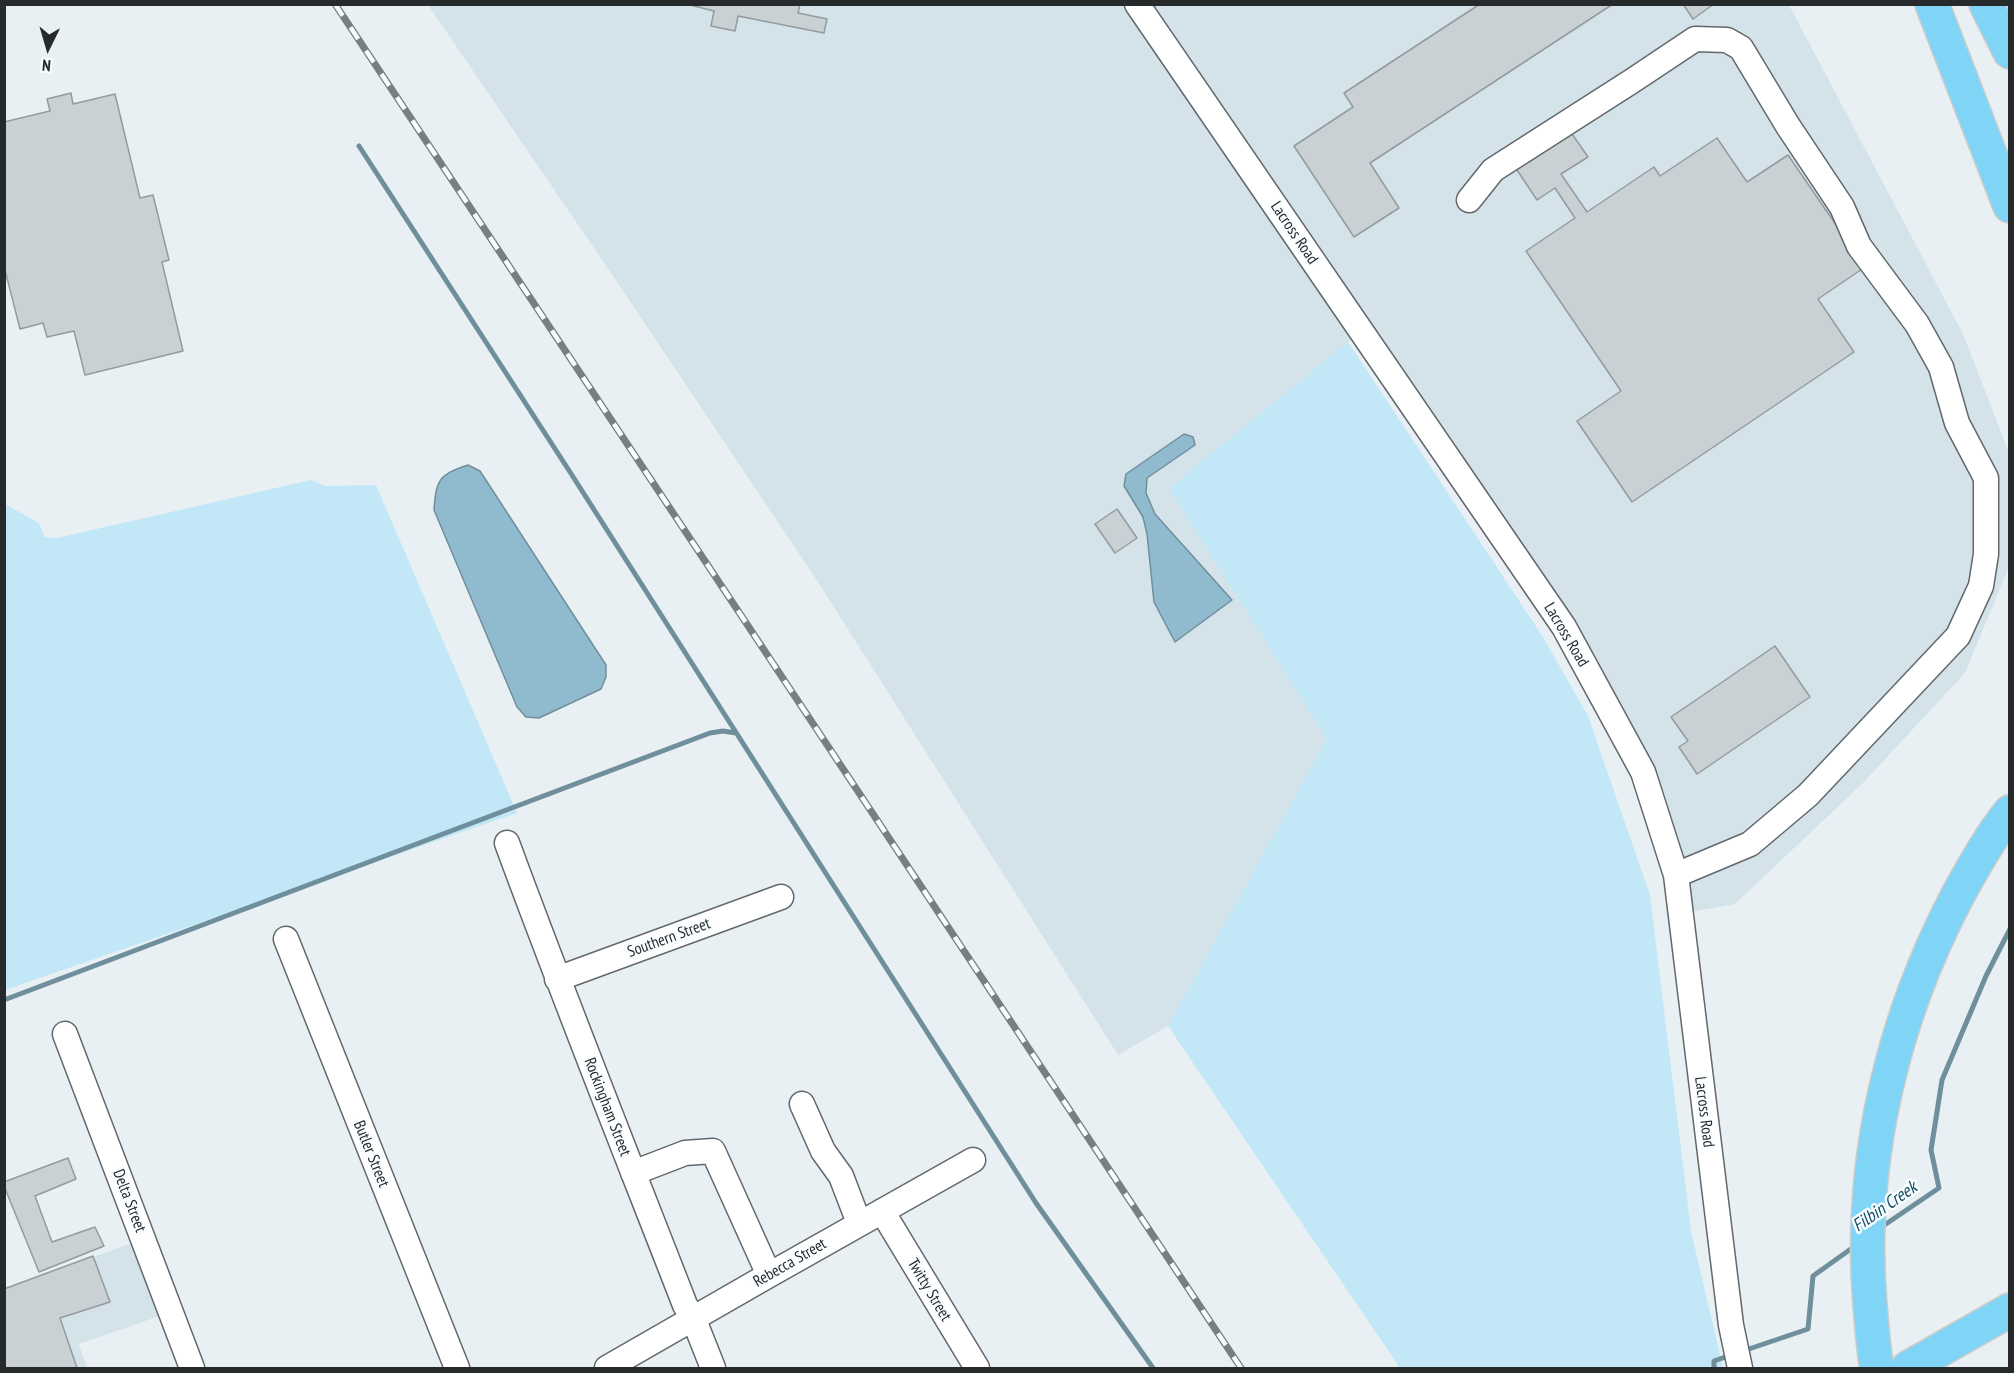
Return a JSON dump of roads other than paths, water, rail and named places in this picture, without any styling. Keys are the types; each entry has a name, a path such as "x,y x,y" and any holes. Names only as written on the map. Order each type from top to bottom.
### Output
{"highway":[{"path":"1935,4 2010,154"},
{"path":"1935,4 2010,206"},
{"path":"1986,4 2010,52"},
{"path":"1877,1368 1868,1281 1867,1231 1872,1172 1892,1063 1925,963 1943,923 1971,870 2010,813"},
{"path":"1966,1334 2010,1301"},
{"path":"1908,1368 2010,1310"}],"street":[{"name":"Lacross Road","path":"1137,4 1564,627 1643,772 1676,875 1731,1325 1740,1368"},
{"path":"1469,200 1493,171 1695,39 1727,40 1741,48 1788,126 1842,207 1859,246 1917,324 1941,367 1957,423 1986,478 1986,554 1981,586 1958,636 1794,807 1750,844 1676,875"},
{"name":"Rockingham Street","path":"507,843 557,979 633,1173 685,1305 694,1320 713,1368"},
{"name":"Southern Street","path":"557,979 781,897"},
{"name":"Butler Street","path":"286,939 457,1368"},
{"name":"Delta Street","path":"65,1034 192,1368"},
{"path":"802,1104 823,1151 841,1176 859,1223"},
{"path":"633,1173 685,1153 713,1151 769,1275"},
{"name":"Rebecca Street","path":"608,1368 973,1160"},
{"name":"Twitty Street","path":"882,1211 977,1368"}],"waterway":[{"path":"359,146 570,472 1036,1203 1153,1368"},
{"path":"4,1000 710,733 723,731 736,733"},
{"name":"Filbin Creek","path":"1880,1228 1939,1188 1931,1150 1942,1080 1986,976 2010,929"},
{"name":"Filbin Creek","path":"1743,1351 1808,1329 1813,1276 1855,1246"},
{"name":"Filbin Creek","path":"1714,1368 1714,1361 1731,1355"}],"railway":[{"path":"335,4 1241,1368"}]}
